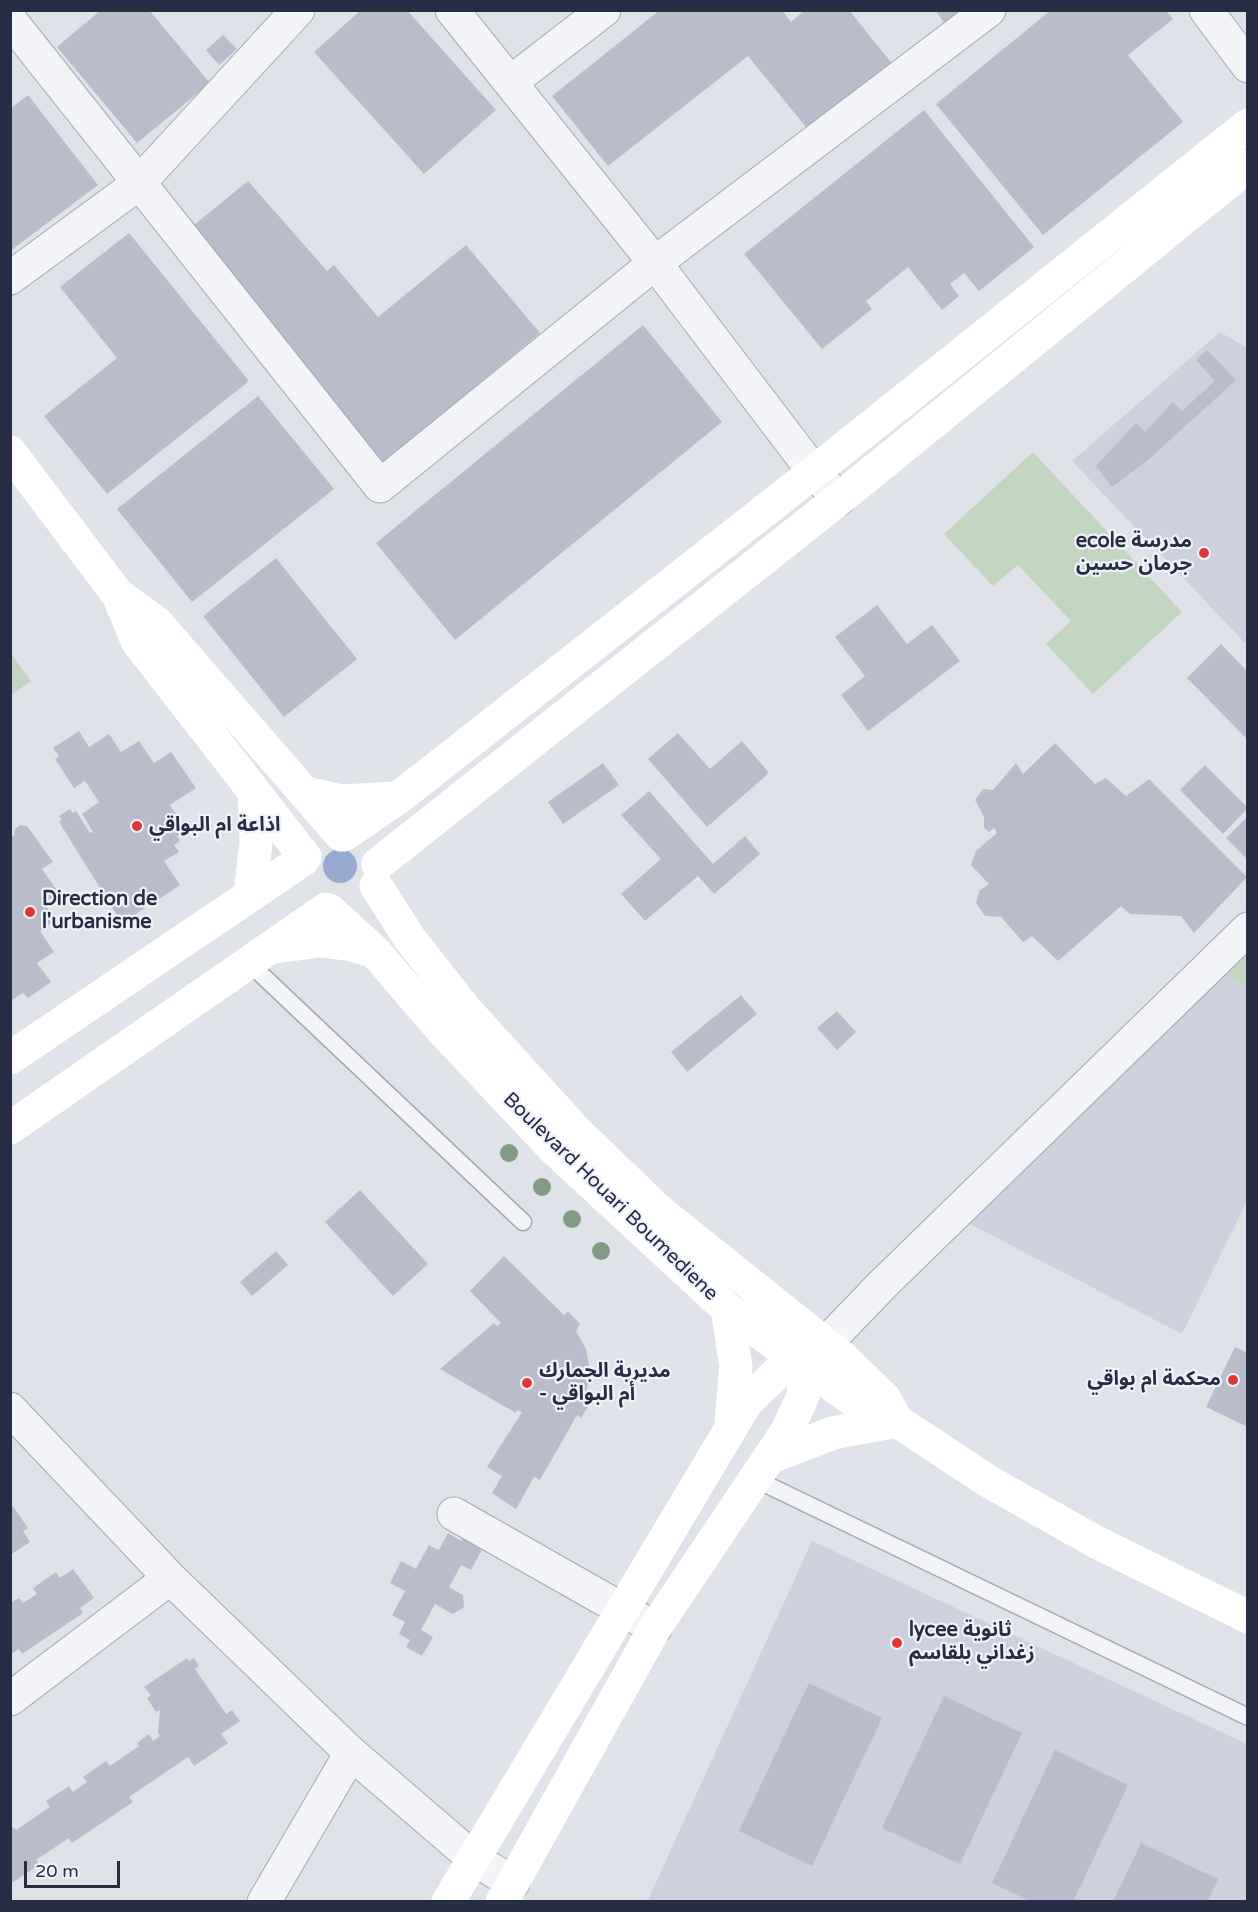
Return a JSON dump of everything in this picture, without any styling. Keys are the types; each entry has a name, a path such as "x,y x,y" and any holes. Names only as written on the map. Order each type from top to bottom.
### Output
{"main road":[{"path":"10,1058 305,858 320,840 343,835 398,798 814,472 1248,125"},
{"path":"10,452 118,595 137,640 305,858 302,879 305,888 317,904 338,911 357,907 365,902 377,875 1248,166"},
{"path":"118,595 157,623 343,835 362,841 374,856 377,875"},
{"path":"250,894 256,843 254,792"},
{"path":"306,793 342,801 398,798"},
{"name":"Boulevard Houari Boumediene","path":"377,875 410,939 466,1010 578,1133 814,1354 853,1400 897,1421 987,1481 1066,1525 1248,1617"},
{"path":"10,1128 256,956 328,909"},
{"name":"Boulevard Houari Boumediene","path":"328,909 375,952 442,1030 554,1149 727,1309 814,1354"},
{"path":"256,956 292,943 320,941 348,944 375,952"},
{"path":"727,1309 736,1368 731,1427"},
{"path":"448,1902 746,1403 766,1381 780,1370 814,1354"},
{"path":"507,1892 655,1628 797,1412 814,1354"},
{"path":"762,1467 832,1434 897,1421"}],"street":[{"path":"10,278 138,184 298,10"},
{"path":"452,10 656,263 814,472 839,500"},
{"path":"511,82 604,10"},
{"path":"10,20 380,486 656,263 989,10"},
{"path":"1206,10 1248,66"},
{"path":"814,1354 1248,929"},
{"path":"10,1409 170,1578 351,1754 473,1858 507,1892"},
{"path":"454,1514 655,1628"},
{"path":"10,1699 170,1578"},
{"path":"264,1902 351,1754"}],"lane":[{"path":"256,956 523,1222"},
{"path":"762,1467 1248,1717"}],"shaded area":[{"name":"ecole مدرسة جرمان حسين","path":"1220,332 1247,348 1247,645 1072,461"},
{"path":"1222,974 1247,985 1247,1201 1182,1334 970,1224"},
{"name":"lycee ثانوية زغداني بلقاسم","path":"812,1541 1247,1744 1247,1901 647,1902"}],"green space":[{"path":"1033,452 1182,612 1093,694 1046,644 1071,621 1018,565 993,586 944,534"},
{"path":"10,652 31,681 11,695 10,695"},
{"path":"1247,949 1247,985 1222,974"}],"water":[{"path":"340,849 352,854 357,866 352,878 340,883 328,878 323,866 328,854"}],"building":[{"path":"101,10 149,10 210,83 137,143 57,47"},
{"path":"361,10 407,10 496,110 424,174 314,52"},
{"path":"660,10 782,10 791,22 805,10 849,10 894,66 810,132 748,56 608,166 552,96"},
{"path":"935,10 971,10 948,28"},
{"path":"1051,10 1165,10 1173,19 1128,55 1183,122 1043,235 936,104"},
{"path":"223,35 237,49 219,65 206,50"},
{"path":"28,95 98,185 10,251 10,109"},
{"path":"924,110 1034,247 979,291 964,273 950,284 959,296 942,310 908,267 866,301 872,309 822,349 744,254"},
{"path":"248,181 327,271 334,265 378,317 466,245 540,333 383,463 189,229"},
{"path":"129,233 249,381 107,494 44,416 117,358 60,287"},
{"path":"643,325 722,422 455,640 376,543"},
{"path":"1207,350 1236,380 1149,459 1112,487 1096,466 1136,423 1145,432 1173,402 1182,411 1215,381 1196,360"},
{"path":"258,396 334,489 192,602 117,509"},
{"path":"276,558 357,659 284,717 203,616"},
{"path":"877,605 907,644 932,625 960,661 868,731 841,695 865,676 835,637"},
{"path":"1221,644 1248,672 1248,740 1187,678"},
{"name":"اذاعة ام البواقي","path":"79,731 89,747 109,734 121,752 139,741 154,763 171,752 196,788 170,805 187,830 177,836 180,841 174,845 179,852 164,861 180,885 156,901 150,892 139,899 145,908 122,923 59,822 62,820 59,816 70,809 73,813 76,811 90,833 93,832 82,814 99,802 85,781 74,788 55,759 59,756 53,748"},
{"path":"678,733 710,769 742,741 769,773 707,827 648,759"},
{"path":"1055,743 1095,784 1106,778 1126,796 1149,779 1247,877 1194,933 1181,916 1130,914 1121,906 1058,961 1032,936 1023,942 1001,917 985,916 976,903 979,891 989,884 971,865 976,851 997,833 994,828 989,832 984,828 984,817 975,800 983,789 993,790 1016,763 1023,774"},
{"path":"603,763 619,785 563,824 548,802"},
{"path":"1205,765 1248,808 1223,834 1180,790"},
{"path":"649,791 713,864 745,836 760,854 714,894 698,876 645,921 621,894 661,859 621,815"},
{"path":"1248,816 1248,860 1226,838"},
{"name":"Direction de l'urbanisme","path":"20,825 27,826 53,862 42,869 59,893 44,903 56,920 40,931 54,952 37,963 51,982 28,998 23,993 10,1001 10,835 14,836 15,829"},
{"path":"741,995 757,1014 687,1072 671,1052"},
{"path":"837,1011 856,1032 837,1050 817,1028"},
{"path":"360,1190 428,1264 393,1296 325,1222"},
{"path":"276,1251 288,1265 252,1296 240,1282"},
{"name":"مديرية الجمارك - أم البواقي","path":"504,1256 564,1315 568,1311 580,1324 576,1331 586,1349 590,1370 586,1396 590,1399 589,1405 581,1418 577,1415 540,1480 534,1477 516,1509 492,1493 502,1476 487,1467 522,1412 517,1410 516,1413 440,1369 494,1323 497,1326 501,1323 470,1291"},
{"name":"محكمة ام بواقي","path":"1235,1347 1248,1353 1248,1427 1206,1407"},
{"path":"10,1502 28,1528 23,1531 30,1542 10,1555"},
{"path":"448,1533 461,1541 465,1533 485,1544 471,1570 461,1565 449,1587 463,1595 464,1607 453,1614 435,1604 421,1630 433,1637 422,1656 406,1647 410,1640 399,1634 405,1622 392,1615 405,1591 390,1583 401,1561 416,1569 429,1545 439,1550"},
{"path":"73,1569 94,1598 80,1608 83,1613 22,1654 19,1649 10,1655 10,1603 19,1598 23,1603 37,1594 33,1588 56,1572 60,1578"},
{"path":"187,1658 189,1661 194,1658 199,1666 195,1669 226,1714 232,1710 240,1721 221,1734 228,1743 194,1766 188,1757 129,1797 133,1802 72,1843 69,1838 36,1860 39,1865 10,1884 10,1825 16,1830 50,1807 46,1801 69,1786 73,1792 87,1782 83,1777 106,1761 110,1766 139,1746 137,1743 149,1734 153,1741 160,1736 158,1733 160,1710 156,1712 147,1698 151,1695 144,1687"},
{"path":"809,1683 882,1718 812,1866 739,1831"},
{"path":"944,1696 1022,1733 960,1864 882,1828"},
{"path":"1055,1750 1128,1785 1073,1902 1032,1902 992,1883"},
{"path":"1141,1843 1218,1879 1207,1902 1113,1902"}],"place":[{"name":"ecole مدرسة جرمان حسين","path":"1204,553"},
{"name":"اذاعة ام البواقي","path":"137,826"},
{"name":"Direction de l'urbanisme","path":"30,912"},
{"name":"محكمة ام بواقي","path":"1233,1380"},
{"name":"مديرية الجمارك - أم البواقي","path":"527,1383"},
{"name":"lycee ثانوية زغداني بلقاسم","path":"897,1643"}]}
